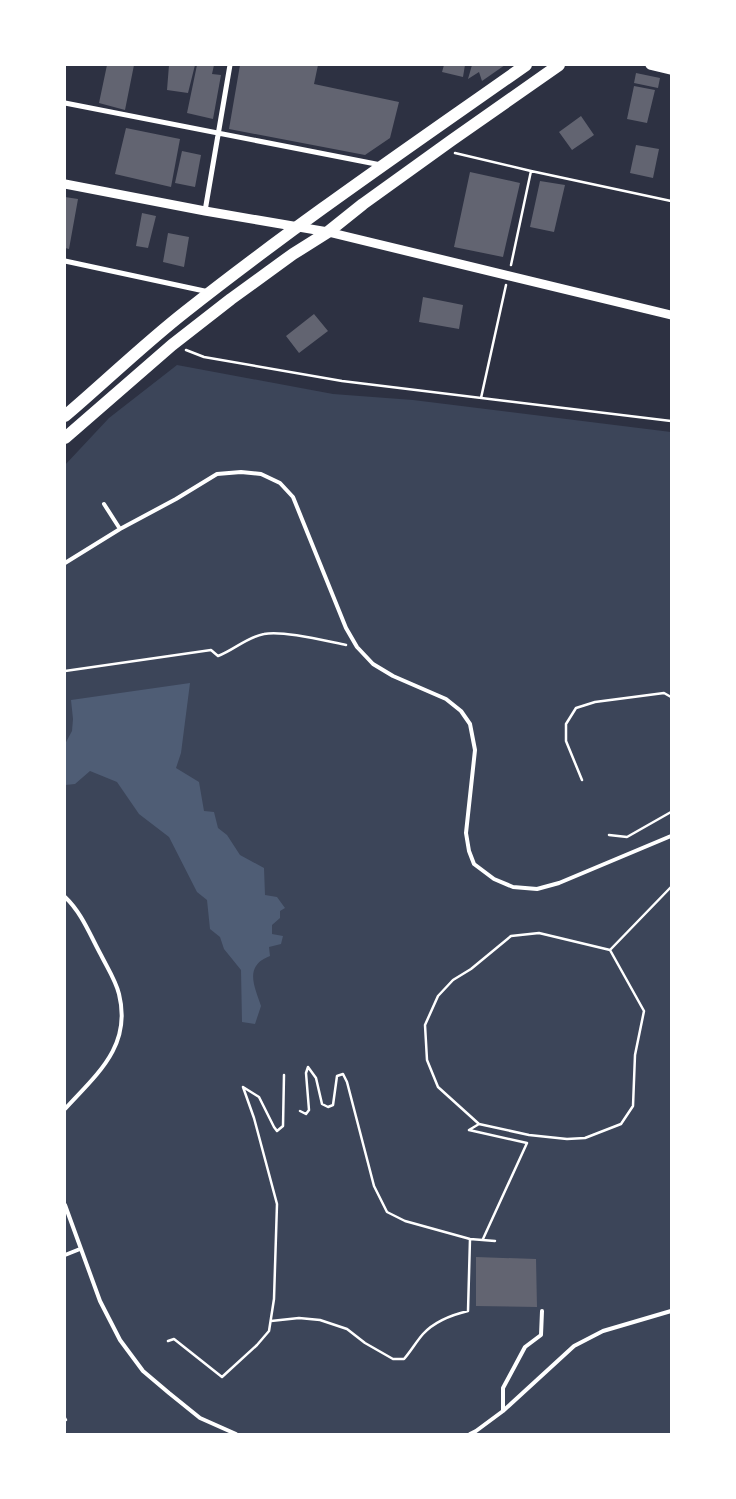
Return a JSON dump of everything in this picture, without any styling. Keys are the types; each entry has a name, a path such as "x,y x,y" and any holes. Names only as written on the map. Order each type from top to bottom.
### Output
{"main road":[{"path":"65,416 210,292 297,227 526,65"},
{"path":"65,438 173,345 278,265 328,232 363,204 559,65"}],"street":[{"path":"205,211 230,65"},
{"path":"650,65 671,70"},
{"path":"65,104 384,165"},
{"path":"65,184 328,232 671,315"},
{"path":"65,261 210,292"}],"lane":[{"path":"65,563 120,529 176,499 217,474 241,472 261,474 280,483 292,496 346,628 357,646 373,664 393,676 446,699 461,712 470,724 475,750 466,832 469,852 474,864 494,879 513,887 537,889 559,883 671,836"},
{"path":"104,504 120,529"},
{"path":"65,897 81,915 119,993 122,1017 120,1036 112,1054 65,1109"},
{"path":"65,1205 100,1301 120,1340 143,1371 200,1418 236,1434"},
{"path":"65,1255 80,1249"},
{"path":"503,1411 503,1388 525,1348 541,1335 542,1311"},
{"path":"470,1434 503,1411 574,1346 603,1331 671,1311"}],"path":[{"path":"440,149 671,201"},
{"path":"173,345 204,357 342,381 671,421"},
{"path":"65,672 211,650 218,656 231,652 249,640 265,634 295,636 357,646"},
{"path":"582,780 566,742 566,724 576,708 595,702 664,693 671,697"},
{"path":"609,835 627,836 671,812"},
{"path":"610,950 671,886"},
{"path":"539,933 610,950 644,1011 635,1055 633,1106 621,1124 585,1138 567,1139 529,1135 479,1124 438,1087 427,1060 425,1025 438,996 453,980 471,969 510,936 539,933"},
{"path":"300,1111 306,1114 309,1110 306,1072 308,1067 316,1078 322,1104 328,1107 333,1105 337,1076 343,1074 347,1082 374,1186 387,1212 405,1221 470,1239 483,1239 495,1242"},
{"path":"168,1341 174,1339 222,1378 270,1331 274,1298 277,1204 254,1118 243,1087 259,1097 277,1131 283,1126 284,1075"},
{"path":"479,1124 469,1130 527,1143 483,1239"},
{"path":"271,1321 299,1318 320,1320 347,1329 365,1343 393,1359 404,1359 423,1335 436,1323 452,1315 468,1311 470,1239"}],"shaded area":[{"path":"177,365 333,394 413,400 671,432 671,1434 65,1434 65,465 109,418"},
{"path":"190,683 181,753 176,768 199,782 204,811 214,812 218,828 227,835 240,855 264,868 265,895 277,897 285,908 280,911 280,918 272,925 272,934 283,936 281,944 269,947 270,956 262,960 254,971 254,984 261,1006 255,1024 242,1022 241,970 224,949 220,937 210,929 207,900 197,892 169,837 139,814 117,782 90,771 75,784 65,785 65,744 72,731 73,719 71,700"}],"building":[{"path":"107,65 134,65 125,110 99,103"},
{"path":"169,65 195,65 188,93 167,90"},
{"path":"197,65 214,65 212,74 221,75 213,119 187,113"},
{"path":"240,65 318,65 314,84 399,102 390,138 365,155 229,129"},
{"path":"444,65 465,65 463,77 442,72"},
{"path":"472,65 505,65 482,81 479,72 468,79"},
{"path":"636,73 660,78 658,88 634,83"},
{"path":"634,86 655,90 647,123 627,119"},
{"path":"581,116 594,135 572,150 559,132"},
{"path":"126,128 180,139 171,187 115,174"},
{"path":"636,145 659,149 653,178 630,173"},
{"path":"182,151 201,155 195,187 175,183"},
{"path":"470,172 520,183 503,257 454,247"},
{"path":"540,181 565,185 554,232 530,227"},
{"path":"65,197 78,199 69,249 65,248"},
{"path":"142,213 156,216 148,248 136,246"},
{"path":"168,233 189,237 184,267 163,262"},
{"path":"423,297 463,305 459,329 419,322"},
{"path":"314,314 328,331 299,353 286,336"},
{"path":"476,1257 536,1259 537,1307 476,1306"}]}
